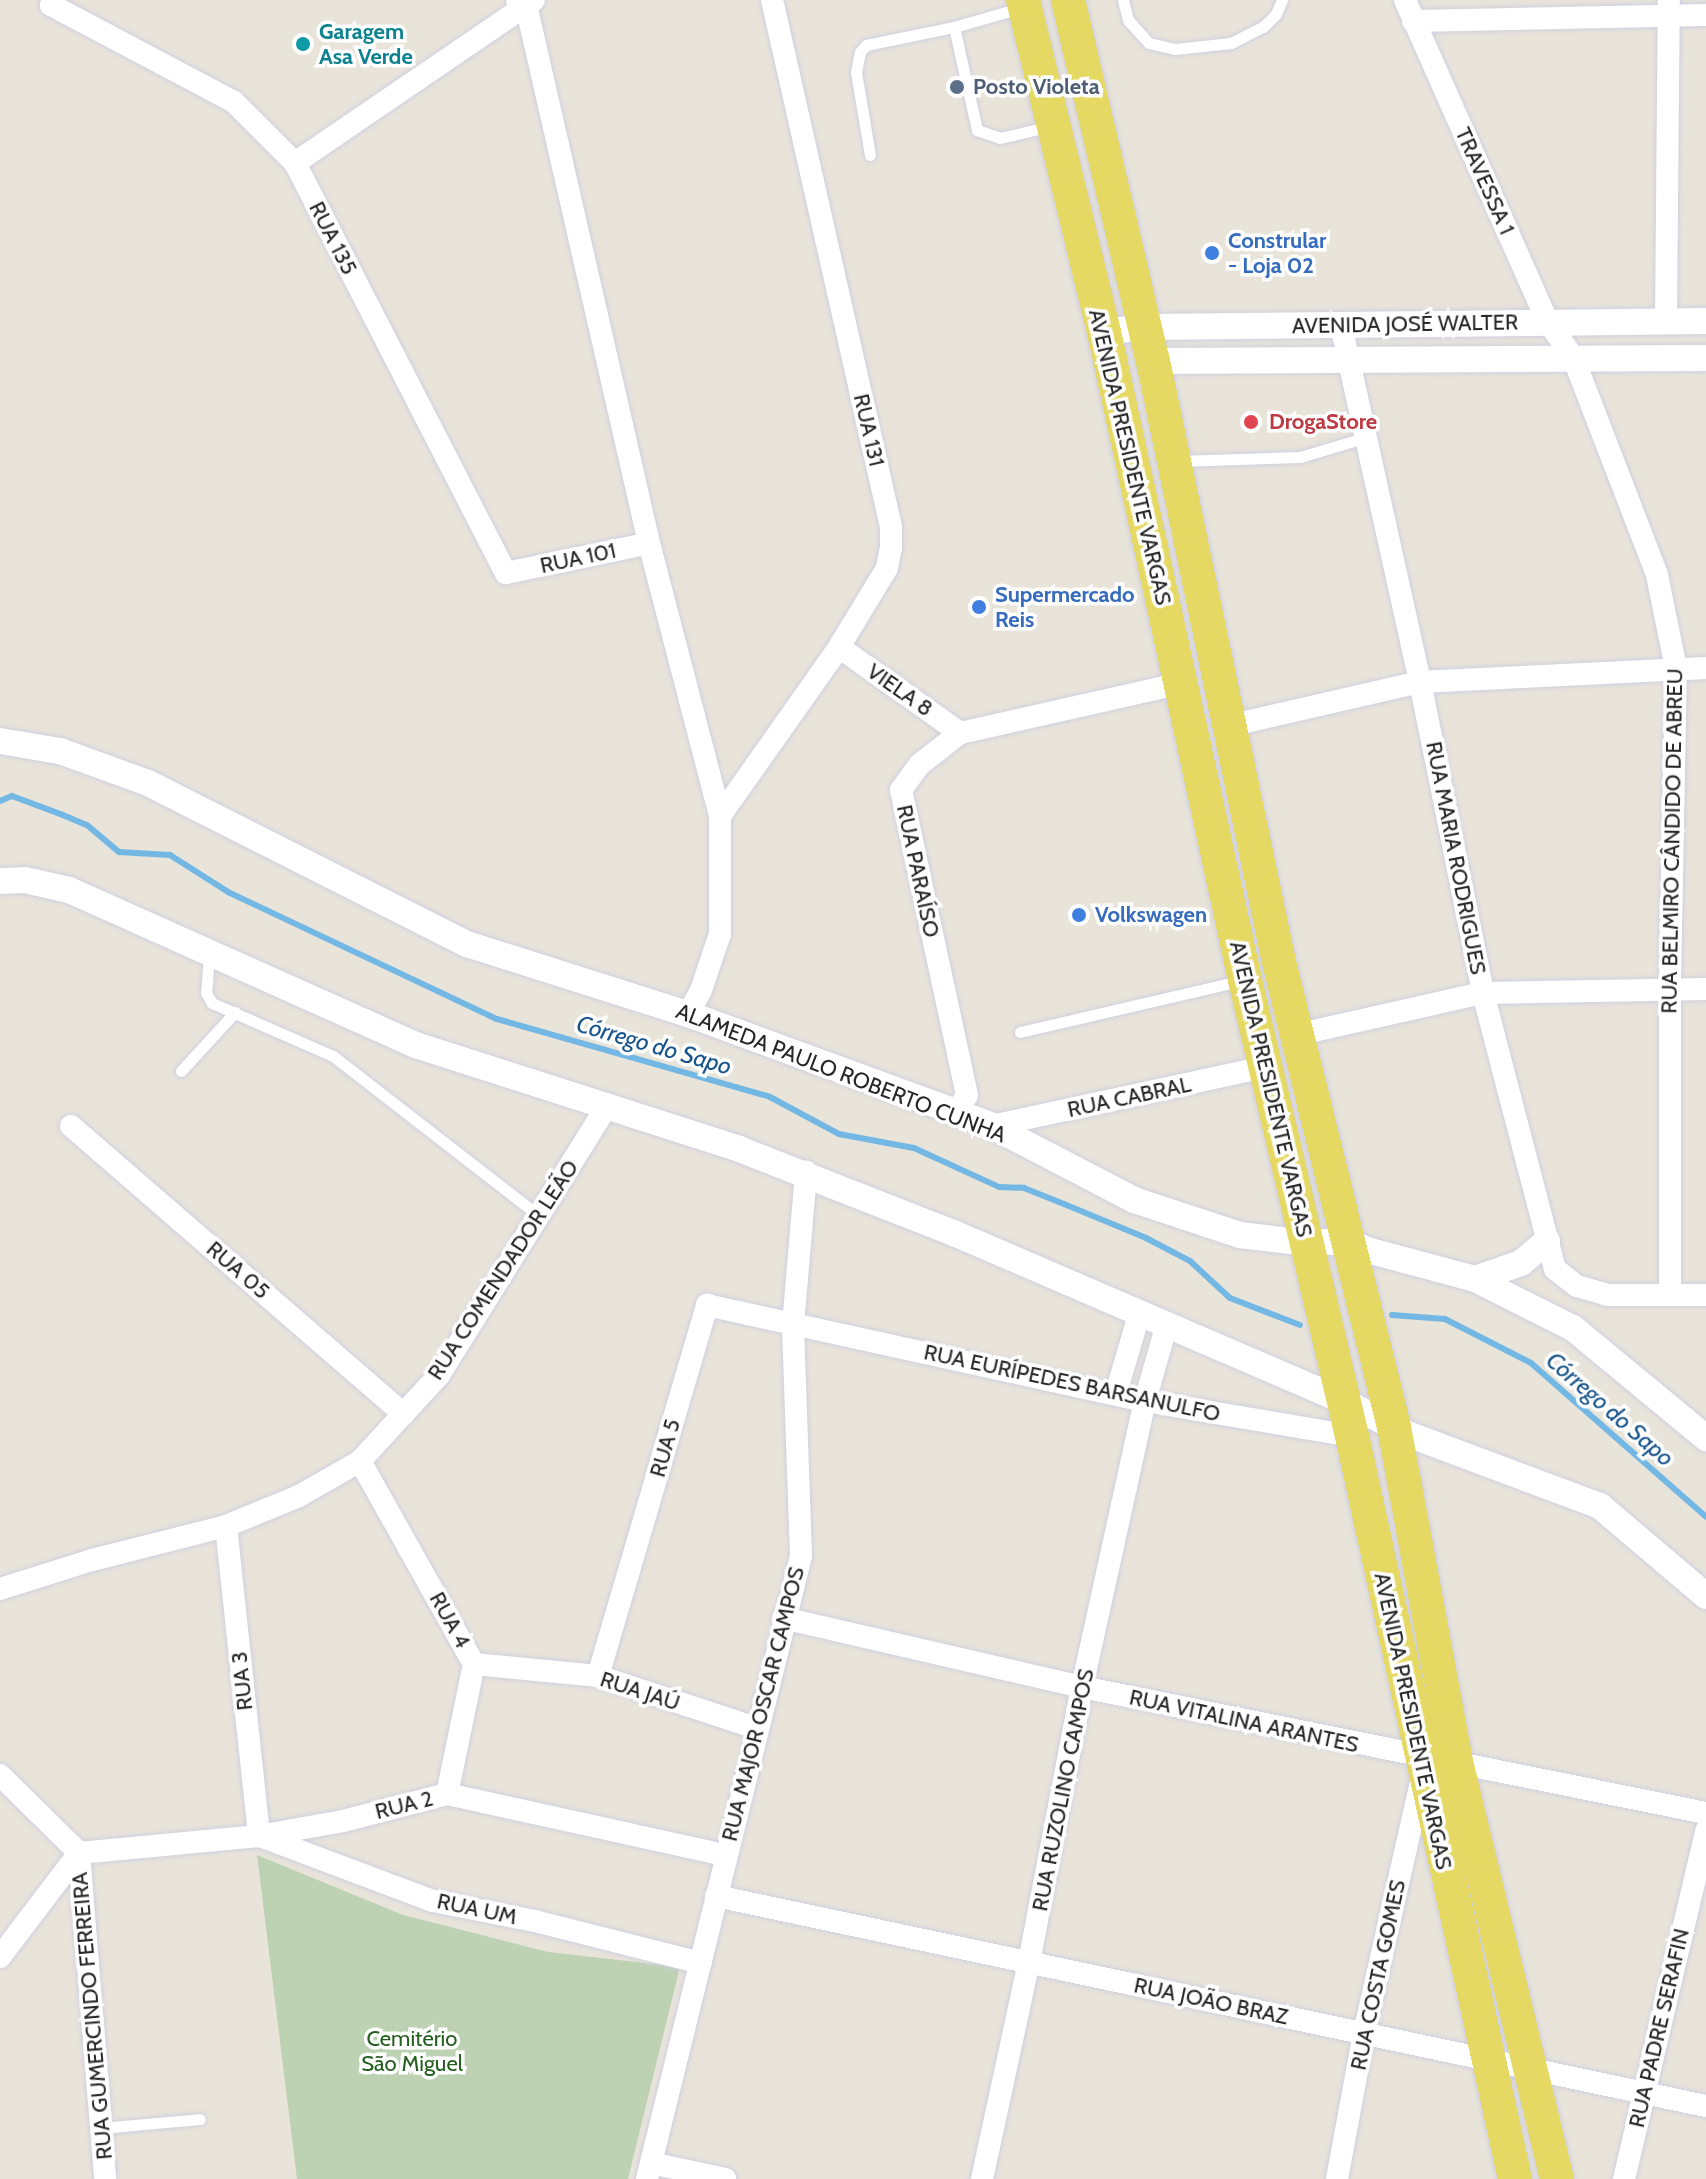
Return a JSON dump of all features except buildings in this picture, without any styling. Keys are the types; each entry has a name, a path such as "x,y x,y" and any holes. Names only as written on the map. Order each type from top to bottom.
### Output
{"main road":[{"name":"AVENIDA PRESIDENTE VARGAS","path":"1068,0 1153,361 1296,1035 1394,1427 1457,1766 1557,2179"},
{"name":"AVENIDA PRESIDENTE VARGAS","path":"1024,3 1104,332 1245,980 1341,1400 1352,1436 1515,2179"}],"street":[{"name":"RUA 131","path":"720,816 839,647 887,568 891,527 772,0"},
{"name":"RUA 135","path":"52,2 234,102 295,163 506,573"},
{"path":"295,163 526,2 649,543 720,816 720,934 701,990 688,1014"},
{"path":"1409,10 1670,8 1706,15"},
{"path":"1666,321 1670,8"},
{"name":"TRAVESSA 1","path":"1409,10 1548,322 1573,357"},
{"name":"AVENIDA JOSÉ WALTER","path":"1104,332 1145,327 1706,321"},
{"name":"RUA MARIA RODRIGUES","path":"1341,325 1351,358 1420,682 1483,993 1555,1269 1577,1286 1608,1295 1706,1295"},
{"name":"RUA BELMIRO CÂNDIDO DE ABREU","path":"1573,357 1657,575 1676,668 1670,989 1670,1295"},
{"name":"AVENIDA JOSÉ WALTER","path":"1153,361 1706,358"},
{"name":"RUA 101","path":"506,573 649,543"},
{"name":"VIELA 8","path":"839,647 960,733"},
{"path":"1228,726 1420,682 1706,668"},
{"name":"RUA PARAÍSO","path":"956,1112 967,1095 901,790 919,765 960,733 1181,683"},
{"name":"ALAMEDA PAULO ROBERTO CUNHA","path":"0,741 60,751 148,783 467,944 688,1014 956,1112 992,1126 1134,1200 1240,1235 1306,1243 1347,1241 1367,1250 1475,1279 1573,1328 1706,1438"},
{"path":"0,881 25,880 69,890 416,1045 806,1172 956,1234 1341,1400 1394,1427 1600,1506 1706,1596"},
{"path":"1296,1035 1483,993 1706,989"},
{"name":"RUA CABRAL","path":"992,1126 1266,1067"},
{"name":"RUA COMENDADOR LEÃO","path":"0,1589 92,1560 226,1526 299,1496 360,1461 439,1375 606,1108"},
{"name":"RUA 05","path":"71,1126 404,1414"},
{"name":"RUA MAJOR OSCAR CAMPOS","path":"649,2171 783,1618 801,1556 793,1325 806,1172"},
{"path":"1475,1279 1521,1263 1547,1241"},
{"name":"RUA 5","path":"598,1676 707,1305 793,1325"},
{"path":"1116,1393 1139,1315"},
{"name":"RUA RUZOLINO CAMPOS","path":"982,2179 1029,1962 1082,1687 1145,1401 1167,1324"},
{"name":"RUA EURÍPEDES BARSANULFO","path":"793,1325 1145,1401 1352,1436"},
{"name":"RUA 4","path":"360,1461 474,1664 447,1794"},
{"name":"RUA 3","path":"226,1526 259,1836"},
{"name":"RUA VITALINA ARANTES","path":"783,1618 1422,1764 1457,1766 1706,1813"},
{"name":"RUA JAÚ","path":"474,1664 598,1676 756,1728"},
{"name":"RUA COSTA GOMES","path":"1337,2179 1364,2033 1422,1764"},
{"path":"0,1775 79,1853 0,1957"},
{"name":"RUA 2","path":"79,1853 259,1836 343,1821 447,1794 725,1855"},
{"name":"RUA PADRE SERAFIN","path":"1624,2179 1706,1831"},
{"name":"RUA UM","path":"259,1836 433,1901 535,1921 701,1963"},
{"name":"RUA GUMERCINDO FERREIRA","path":"79,1853 105,2179"},
{"name":"RUA JOÃO BRAZ","path":"716,1896 1706,2106"},
{"path":"649,2171 725,2179"}],"lane":[{"path":"1123,0 1128,20 1149,43 1175,49 1231,43 1263,27 1276,14 1282,0"},
{"path":"870,155 856,72 860,52 866,45 954,27 1024,3"},
{"path":"954,27 977,130 1000,138 1053,125"},
{"path":"1173,461 1300,457 1367,437"},
{"path":"209,953 206,993 218,1008 235,1012 333,1056 539,1216"},
{"path":"1020,1032 1245,980"},
{"path":"181,1071 235,1012"},
{"path":"100,2128 200,2119"}],"green space":[{"name":"Cemitério São Miguel","path":"257,1855 403,1915 548,1952 680,1967 628,2179 297,2179"}],"waterway":[{"name":"Córrego do Sapo","path":"0,801 12,796 87,825 119,852 170,855 228,892 497,1019 770,1097 839,1134 914,1148 999,1187 1024,1188 1064,1204 1146,1238 1190,1261 1230,1298 1300,1325"},
{"name":"Córrego do Sapo","path":"1392,1315 1445,1319 1531,1363 1706,1517"}],"place":[{"name":"Garagem Asa Verde","path":"303,44"},
{"name":"Posto Violeta","path":"957,87"},
{"name":"Constrular - Loja 02","path":"1212,253"},
{"name":"DrogaStore","path":"1251,422"},
{"name":"Supermercado Reis","path":"979,607"},
{"name":"Volkswagen","path":"1079,915"}]}
